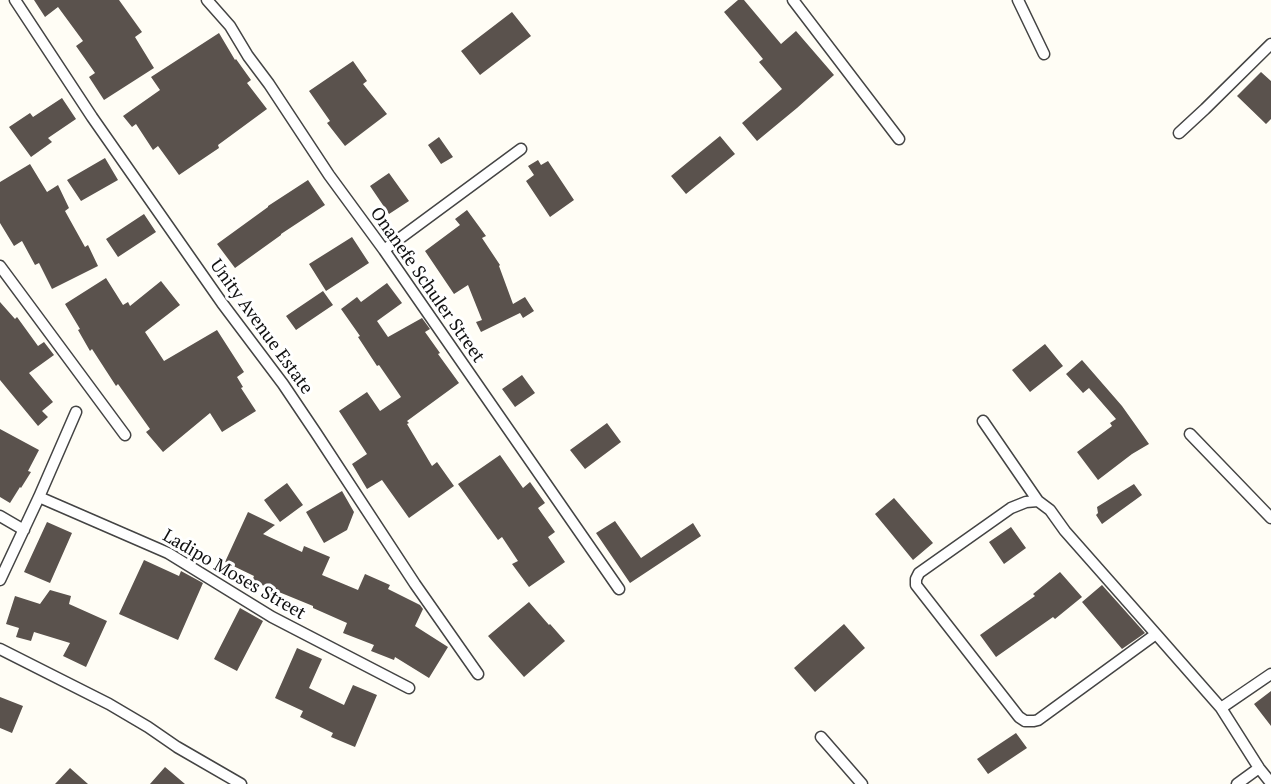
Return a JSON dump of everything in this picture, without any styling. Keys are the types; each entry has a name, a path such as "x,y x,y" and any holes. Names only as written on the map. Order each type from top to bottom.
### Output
{"street":[{"name":"Unity Avenue Estate","path":"15,0 92,117 316,433 415,584 478,674"},
{"name":"Onanefe Schuler Street","path":"207,0 230,26 329,175 384,250 619,589"},
{"path":"793,0 899,140"},
{"path":"1018,0 1044,54"},
{"path":"1179,133 1271,44"},
{"path":"384,250 521,149"},
{"path":"0,266 125,435"},
{"path":"0,580 76,412"},
{"path":"983,421 1038,501 1050,510 1065,531 1221,708 1271,783"},
{"path":"1190,434 1271,518"},
{"name":"Ladipo Moses Street","path":"39,497 168,553 272,618 410,688"},
{"path":"1038,501 1026,502 1011,508 919,573 916,579 916,585 1018,717 1025,721 1038,720 1156,634"},
{"path":"0,516 24,530"},
{"path":"0,649 109,704 241,784"},
{"path":"1221,708 1271,674"},
{"path":"821,737 862,784"},
{"path":"1237,784 1259,768"}],"building":[{"path":"34,0 119,0 142,32 135,37 154,68 104,100 89,77 95,73 76,46 83,41 58,7 45,17"},
{"path":"738,0 744,0 781,44 796,31 834,75 757,141 742,123 782,89 759,62 763,59 724,12"},
{"path":"512,12 531,36 480,75 461,51"},
{"path":"219,33 235,60 251,80 247,83 267,109 218,145 219,148 179,175 158,146 153,150 136,124 132,127 123,116 160,90 151,77"},
{"path":"353,61 367,81 363,84 387,114 345,146 327,123 330,121 309,91"},
{"path":"1261,72 1271,81 1271,119 1266,124 1237,96"},
{"path":"62,98 76,119 48,138 52,142 31,157 9,127 30,113 33,117"},
{"path":"720,136 735,154 686,194 671,176"},
{"path":"439,137 453,157 441,164 428,145"},
{"path":"105,158 118,180 81,201 67,180"},
{"path":"538,160 541,165 548,161 574,200 550,217 526,181 534,175 528,166"},
{"path":"30,164 47,192 58,185 69,208 65,211 85,247 88,245 98,266 52,289 39,263 35,265 22,241 14,246 0,223 0,182"},
{"path":"389,173 409,201 389,214 370,186"},
{"path":"308,180 325,205 235,268 217,244"},
{"path":"467,210 486,236 482,238 500,265 513,304 525,297 534,311 523,318 520,313 481,332 476,322 482,320 468,285 454,294 425,251 460,225 455,219"},
{"path":"144,214 156,232 118,257 106,239"},
{"path":"352,237 369,263 326,291 309,264"},
{"path":"106,278 123,305 128,302 130,306 161,281 180,305 145,332 164,361 217,330 244,372 237,377 243,387 241,388 256,411 222,432 210,413 163,452 146,432 150,429 118,384 116,386 92,349 90,351 65,304"},
{"path":"387,283 402,303 377,321 388,337 422,318 430,329 425,332 459,383 407,421 432,466 437,462 454,486 409,518 382,480 367,489 352,464 367,454 339,411 367,392 380,411 401,397 379,365 377,366 341,309 357,297 361,302"},
{"path":"323,291 333,305 296,330 286,316"},
{"path":"0,302 15,319 17,317 38,346 44,342 54,355 29,373 53,402 42,411 48,417 38,426 0,380"},
{"path":"1045,344 1063,366 1030,392 1012,370"},
{"path":"1082,360 1122,406 1149,444 1098,480 1077,452 1112,426 1110,423 1116,419 1089,388 1083,393 1066,374"},
{"path":"522,375 535,393 515,407 502,389"},
{"path":"607,423 621,442 585,469 570,450"},
{"path":"0,429 39,450 28,471 31,472 10,503 0,497"},
{"path":"500,455 523,488 530,482 545,503 538,508 555,532 548,537 565,562 529,587 512,564 518,561 502,537 498,540 458,484"},
{"path":"287,483 303,505 280,522 264,500"},
{"path":"1134,484 1142,495 1102,524 1096,515 1097,507"},
{"path":"342,491 354,512 347,530 324,543 306,512"},
{"path":"894,498 933,543 913,560 875,514"},
{"path":"248,512 275,525 263,534 302,552 304,546 330,557 322,575 358,590 365,574 390,585 388,589 420,605 423,609 415,626 448,647 429,678 395,657 394,660 371,651 374,645 343,633 347,623 313,606 252,581 254,576 225,562"},
{"path":"615,521 641,558 693,523 701,536 630,583 596,533"},
{"path":"47,522 72,533 50,583 24,572"},
{"path":"1011,527 1026,548 1004,564 989,542"},
{"path":"144,560 179,576 181,571 203,583 178,640 119,614"},
{"path":"1060,572 1082,597 1055,619 1053,617 996,657 980,635 1035,596 1033,594"},
{"path":"1102,585 1145,633 1122,649 1082,602"},
{"path":"50,590 71,596 69,604 107,621 86,667 63,656 70,643 34,632 31,641 16,637 19,628 6,624 15,596 40,604"},
{"path":"529,602 565,641 524,677 488,636"},
{"path":"240,608 263,621 237,671 214,659"},
{"path":"844,624 865,648 815,692 794,668"},
{"path":"297,648 322,659 309,688 344,705 353,685 377,695 355,747 331,737 333,733 300,717 303,711 275,698"},
{"path":"1271,691 1271,726 1254,704"},
{"path":"0,697 23,706 12,733 0,728"},
{"path":"1016,733 1027,748 988,774 977,759"},
{"path":"165,767 185,784 150,784"},
{"path":"70,768 88,784 55,784"}]}
